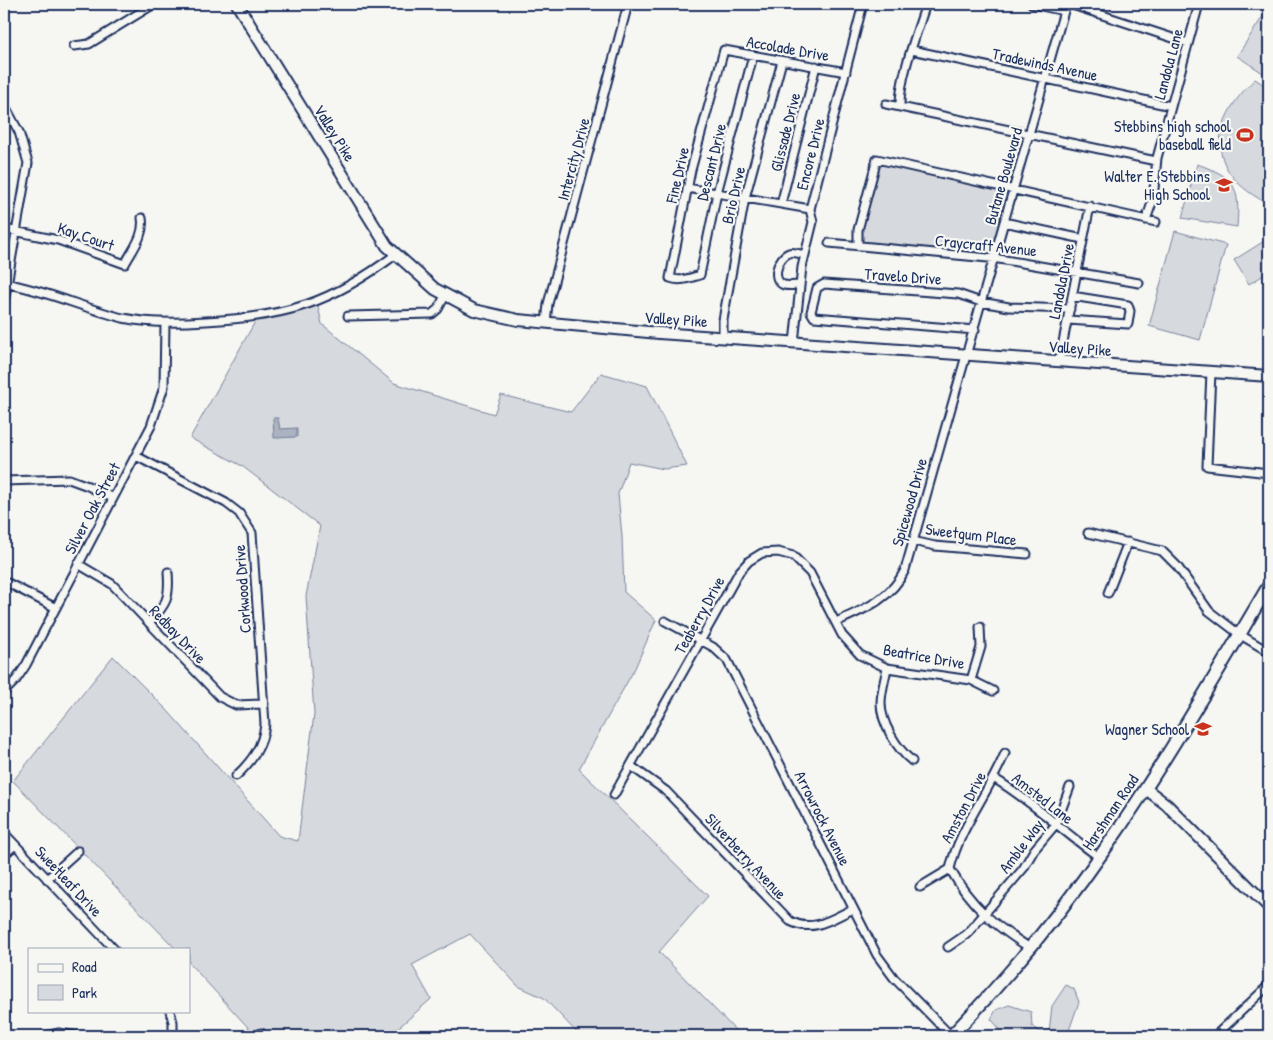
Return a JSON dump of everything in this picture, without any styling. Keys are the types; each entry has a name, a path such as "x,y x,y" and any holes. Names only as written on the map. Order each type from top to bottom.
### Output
{"main road":[{"name":"Harshman Road","path":"951,1036 1030,948 1099,857 1146,788 1269,585"}],"street":[{"path":"74,46 89,44 154,4"},
{"name":"Valley Pike","path":"237,4 375,229 395,255 424,281 446,296 491,315 546,323 794,343 1269,376"},
{"name":"Intercity Drive","path":"546,323 548,304 628,4"},
{"name":"Encore Drive","path":"794,343 804,255 813,222 810,209 864,4"},
{"path":"900,107 899,98 926,4"},
{"path":"1032,4 1067,6 1188,43"},
{"name":"Landola Lane","path":"1156,161 1199,4"},
{"name":"Butane Boulevard","path":"965,355 975,330 981,302 1067,6"},
{"name":"Accolade Drive","path":"724,50 846,72"},
{"name":"Fine Drive","path":"700,275 680,280 670,278 687,188 724,50"},
{"name":"Tradewinds Avenue","path":"912,50 1171,106"},
{"name":"Descant Drive","path":"700,275 717,193 753,56"},
{"name":"Brio Drive","path":"723,337 723,320 745,198 782,61"},
{"name":"Glissade Drive","path":"782,204 816,66"},
{"path":"4,104 19,132 28,163 5,283 4,302"},
{"path":"886,104 1156,161 1152,200 1146,220"},
{"path":"858,245 858,230 877,159 1156,222"},
{"path":"687,188 810,209"},
{"name":"Landola Drive","path":"1060,362 1090,206"},
{"name":"Kay Court","path":"16,231 75,245 125,264 141,235 143,227 142,218"},
{"path":"1004,222 1083,239"},
{"path":"4,229 16,231"},
{"name":"Craycraft Avenue","path":"829,243 994,259 1139,284"},
{"path":"800,284 786,286 781,283 777,278 777,268 787,254 804,255"},
{"path":"5,283 52,294 123,318 165,323 248,319 286,312 317,302 343,290 395,255"},
{"name":"Travelo Drive","path":"975,330 814,317 811,312 817,288 821,285 958,294 981,302 1010,307 1070,309"},
{"path":"348,316 432,314 438,309 446,296"},
{"path":"1068,320 1128,324 1130,311 1128,305 1072,296"},
{"name":"Silver Oak Street","path":"4,692 22,673 151,426 161,398 166,360 165,323"},
{"name":"Spicewood Drive","path":"836,622 884,598 894,588 905,570 965,355"},
{"path":"1211,372 1208,466 1269,473"},
{"name":"Corkwood Drive","path":"136,456 226,503 240,513 249,526 254,549 264,704 264,732 260,747 250,762 236,776"},
{"path":"4,481 69,479 112,498"},
{"path":"1088,533 1162,551 1177,566 1209,611 1239,634 1269,652"},
{"name":"Sweetgum Place","path":"913,541 935,546 1027,554"},
{"path":"1108,592 1128,542"},
{"name":"Teaberry Drive","path":"614,795 744,566 756,556 769,552 786,553 804,565 836,622"},
{"name":"Redbay Drive","path":"78,564 112,584 224,701 236,705 264,704"},
{"path":"149,623 165,604 169,590 168,572"},
{"path":"4,581 56,608"},
{"name":"Arrowrock Avenue","path":"666,621 719,652 731,667 853,908 885,967 951,1036"},
{"name":"Beatrice Drive","path":"836,622 851,647 868,660 888,668 971,680 993,692"},
{"path":"971,680 981,647 980,627"},
{"path":"888,668 881,698 881,711 901,751 912,761"},
{"name":"Amston Drive","path":"920,887 950,869 954,852 995,779 1005,753"},
{"name":"Silverberry Avenue","path":"631,766 666,791 790,921 802,926 814,926 853,908"},
{"name":"Amsted Lane","path":"995,779 1019,794 1099,857"},
{"name":"Amble Way","path":"948,947 967,934 1023,869 1034,850 1056,824 1070,787"},
{"path":"1146,788 1167,805 1269,907"},
{"name":"Sweetleaf Drive","path":"4,833 113,948"},
{"path":"4,855 15,844"},
{"path":"48,879 78,851"},
{"path":"950,869 962,889 984,915 1030,948"},
{"path":"1215,1036 1269,985"},
{"path":"170,1012 173,1022 173,1036"},
{"path":"45,1036 59,1033 77,1036"}],"green space":[{"path":"1269,7 1269,77 1237,56"},
{"name":"Stebbins high school baseball field","path":"1255,79 1269,88 1269,204 1248,192 1233,178 1224,163 1220,147 1222,131 1228,114 1239,96"},
{"path":"877,159 1013,189 994,259 858,245"},
{"path":"1197,164 1220,174 1233,185 1238,202 1237,227 1182,218"},
{"path":"1175,231 1226,245 1200,340 1149,326"},
{"path":"1269,238 1269,272 1249,284 1234,260"},
{"path":"317,302 322,324 394,383 494,414 501,395 571,412 601,373 647,386 687,466 664,469 629,462 618,494 624,592 656,620 635,668 579,769 708,896 659,952 741,1036 580,1036 544,998 518,986 470,934 412,965 431,999 389,1036 256,1036 190,964 190,948 175,948 13,781 113,656 167,710 279,836 298,841 314,714 306,596 320,526 242,466 190,438 257,318"},
{"path":"1066,985 1074,989 1079,1002 1067,1036 1006,1036 991,1019 996,1010 1009,1005 1031,1012 1032,1026 1038,1031 1049,1032 1052,1006"}],"shaded area":[{"path":"273,418 278,418 280,429 297,428 297,437 274,438"}],"place":[{"name":"Stebbins high school baseball field","path":"1245,135"},
{"name":"Walter E. Stebbins High School","path":"1224,185"},
{"name":"Wagner School","path":"1203,729"}]}
